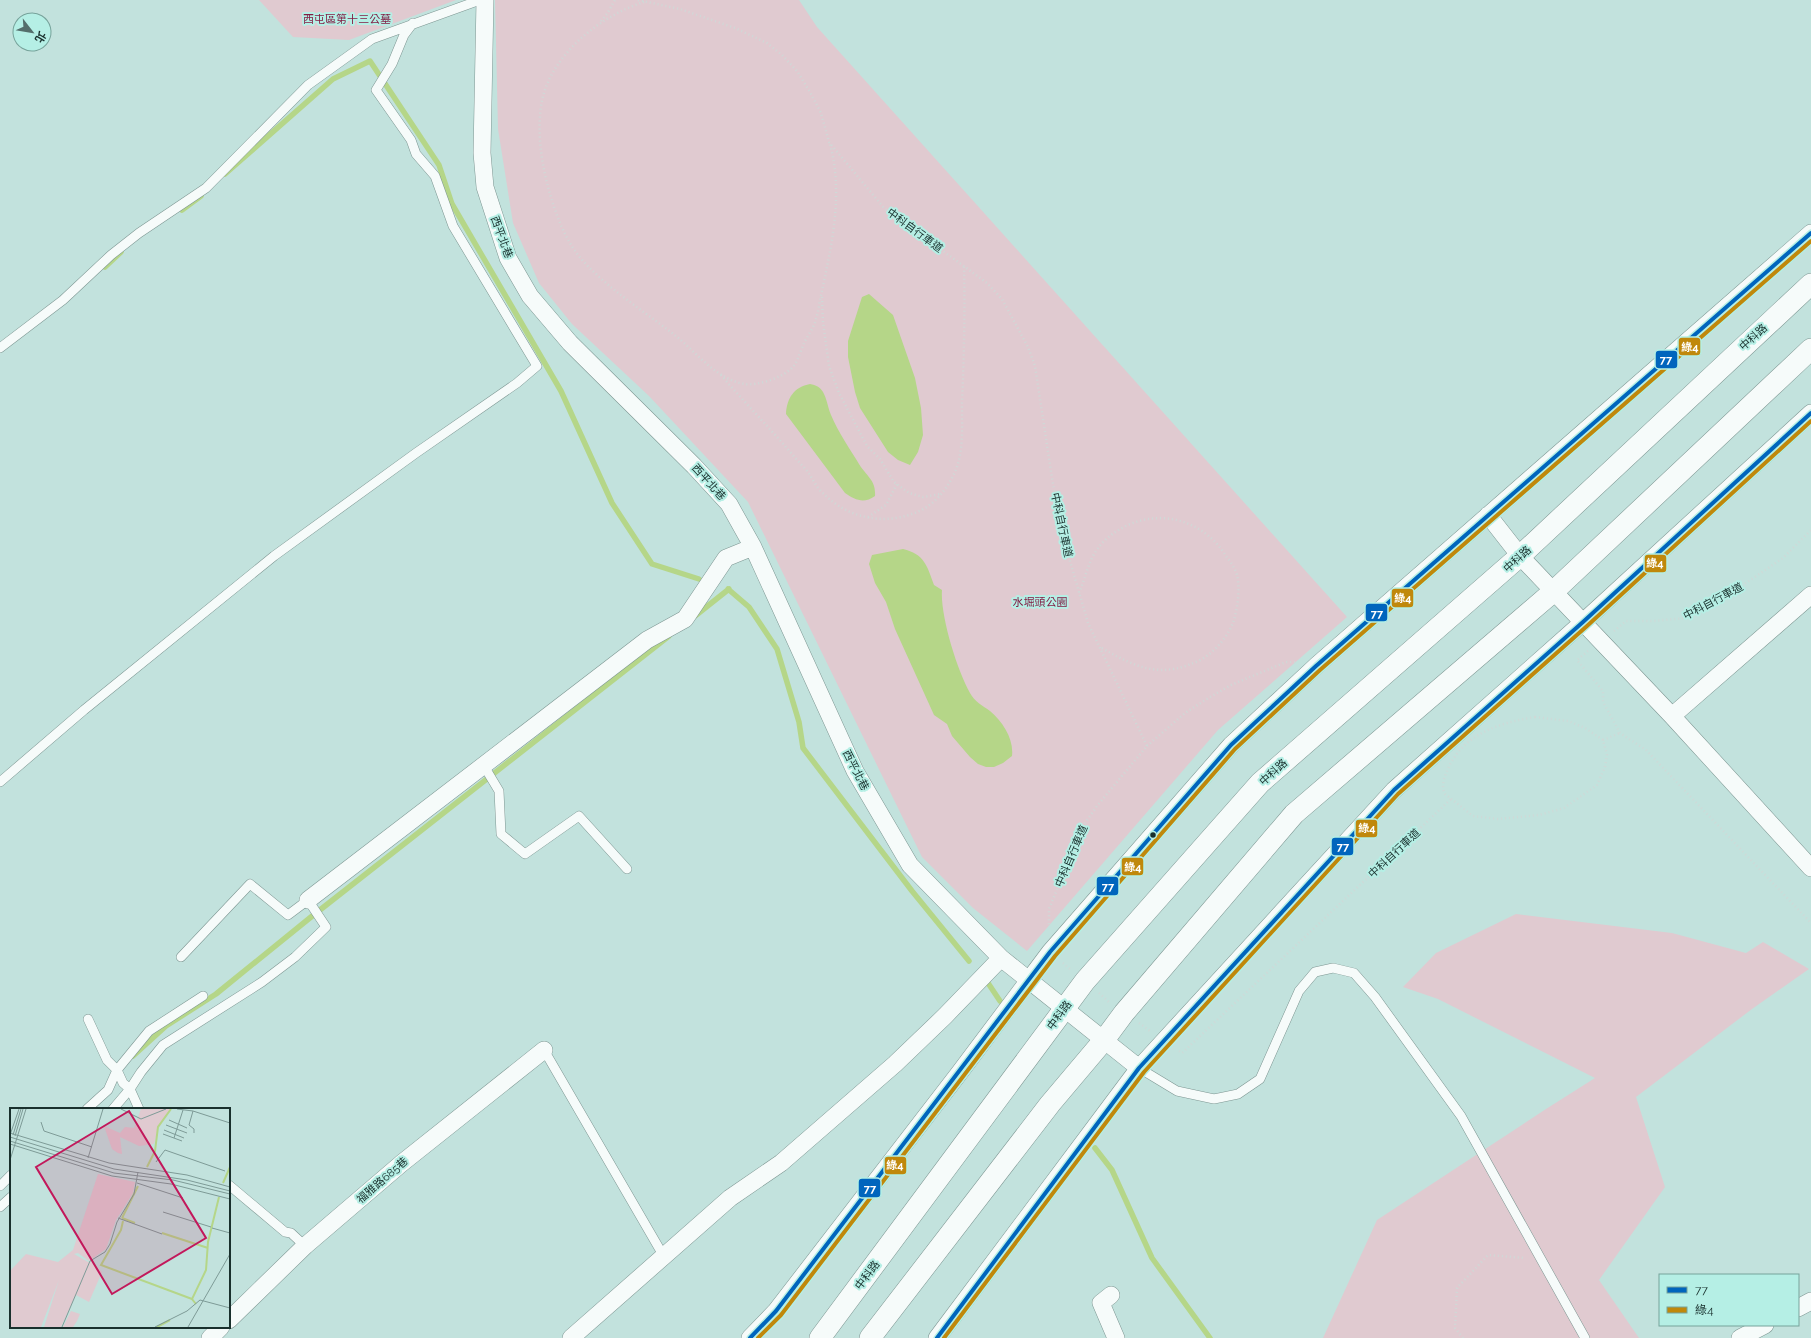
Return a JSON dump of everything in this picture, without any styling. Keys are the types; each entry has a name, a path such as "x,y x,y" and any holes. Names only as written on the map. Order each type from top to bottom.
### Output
{"street":[{"name":"西平北巷","path":"485,0 482,153 486,187 508,258 530,296 570,343 694,466 729,504 753,547 855,771 910,865 1001,958 1139,1068"},
{"path":"750,1338 776,1311 1050,952 1231,745 1316,666 1811,234"},
{"path":"1739,350 1811,272"},
{"name":"中科路","path":"820,1338 1013,1080 1064,1007 1085,981 1260,783 1520,556 1811,284"},
{"path":"870,1338 1050,1104 1104,1040 1124,1013 1294,814 1554,591 1811,349"},
{"path":"937,1338 1139,1068 1394,790 1583,622 1811,413"},
{"path":"1488,515 1520,556 1672,716 1811,868"},
{"path":"308,900 647,640 685,619 726,558 753,547"},
{"path":"1672,716 1811,596"},
{"path":"571,1338 663,1255 730,1198 781,1164 883,1074 940,1022 1001,958"},
{"name":"福雅路685巷","path":"230,1319 305,1246 402,1162 544,1050"},
{"path":"1111,1295 1101,1303 1116,1338"},
{"path":"1799,1307 1811,1301"},
{"path":"1740,1338 1763,1326"},
{"path":"210,1338 221,1328"}],"lane":[{"path":"0,348 63,300 111,255 139,233 206,188 308,85 372,39 480,0"},
{"path":"0,782 84,710 274,556 416,453 517,383 537,366 454,226 435,176 416,154 411,140 376,90 392,64 404,35 413,23"},
{"path":"484,766 499,791 501,834 525,854 579,816 627,869"},
{"path":"114,1108 163,1045 262,982 295,958 326,927 308,900 288,915 250,884 181,957"},
{"path":"1139,1068 1177,1091 1214,1099 1238,1094 1260,1079 1299,991 1315,972 1333,968 1354,973 1376,997 1461,1116 1585,1338"},
{"path":"88,1108 108,1090 115,1078 117,1070 149,1031 203,996"},
{"path":"88,1019 107,1060 117,1070 123,1083 130,1089 139,1108"},
{"path":"544,1050 663,1255"},
{"path":"0,1186 10,1176"},
{"path":"230,1186 285,1232 291,1233 305,1246"},
{"path":"0,1207 10,1198"}],"path":[{"name":"中科自行車道","path":"600,23 615,0"},
{"name":"中科自行車道","path":"638,0 680,9 735,28 767,43 782,55 796,71 810,92 821,113 836,168 836,208 822,293 816,319 792,368 767,381 745,384 730,379 719,373 675,335 630,302 584,262 564,232 555,209 542,165 540,133 541,106 546,87 565,54 586,33 600,23 631,6 645,2"},
{"name":"中科自行車道","path":"829,142 884,208 909,228 987,283 1002,299 1028,347 1035,366 1052,478 1063,536 1079,593 1088,623 1147,746 1115,783 1083,826 1049,909 1050,952"},
{"path":"719,373 807,471 823,494 853,514 867,517 891,518 910,515 924,510 941,494 956,470 961,449 965,327 964,266"},
{"path":"822,293 823,322 829,366 839,393 867,446 880,459 897,484 909,493 924,497 941,494"},
{"path":"867,517 886,505 897,484"},
{"path":"1079,593 1096,551 1107,538 1137,521 1148,518 1160,517 1182,521 1206,533 1221,548 1237,574 1237,611 1233,623 1219,645 1206,656 1188,666 1158,670 1128,663 1099,646"},
{"name":"中科自行車道","path":"1608,636 1626,621 1654,621 1685,618 1737,589 1783,558 1811,530"},
{"path":"1589,650 1577,660 1603,691 1603,702 1620,733 1646,750 1811,923"},
{"path":"1147,746 1185,713 1231,685 1286,662 1300,662 1316,666"},
{"path":"1535,717 1568,721 1585,728 1603,740 1607,755 1605,767 1597,785 1564,808 1539,815 1498,819 1473,816 1450,799 1444,791 1444,779 1449,765 1468,741 1490,729 1512,720 1535,717"},
{"path":"1603,740 1620,733"},
{"name":"中科自行車道","path":"1182,1053 1450,799"},
{"path":"1463,1338 1455,1328 1457,1288 1488,1255 1542,1260"}],"green space":[{"name":"西屯區第十三公墓","path":"259,0 456,0 349,40 293,37"},
{"name":"水堀頭公園","path":"495,0 799,0 817,27 1347,617 1218,730 1027,951 973,908 922,857 748,502 649,396 572,324 539,283 513,223 498,129"},
{"path":"1516,914 1672,933 1746,953 1763,942 1809,969 1752,1009 1636,1097 1665,1187 1599,1280 1639,1338 1323,1338 1377,1220 1595,1078 1438,999 1403,987 1436,953"}],"shaded area":[{"path":"869,294 893,315 915,378 921,408 923,435 918,452 910,465 898,460 888,452 860,408 855,392 848,357 848,341 862,297"},
{"path":"810,384 818,386 823,392 837,428 874,486 875,496 867,500 860,500 852,498 845,493 786,414 788,403 792,394 804,385"},
{"path":"903,549 916,554 924,561 934,585 942,590 942,601 950,642 965,683 974,698 995,715 1007,731 1011,743 1012,756 1003,763 994,767 986,767 978,764 952,736 947,724 934,715 895,629 886,602 875,583 869,564 872,555"}],"waterway":[{"path":"225,174 333,79 370,61 439,165 452,204 561,391 612,503 652,564 699,579"},
{"path":"182,210 201,196"},
{"path":"105,267 121,252"},
{"path":"728,589 749,607 777,649 799,722 803,748 912,891 969,961"},
{"path":"695,616 729,589"},
{"path":"133,1056 166,1026 216,994 311,917 669,636"},
{"path":"988,983 1000,1001"},
{"path":"1095,1148 1112,1170 1152,1258 1210,1338"}],"transit line":[{"name":"77","path":"750,1338 776,1311 1050,952 1231,745 1316,666 1811,233"},
{"name":"綠4","path":"758,1338 781,1315 1055,956 1235,749 1320,670 1811,241"},
{"name":"77","path":"937,1338 1139,1068 1394,790 1583,622 1811,413"},
{"name":"綠4","path":"944,1338 1144,1072 1398,794 1587,626 1811,421"}]}
